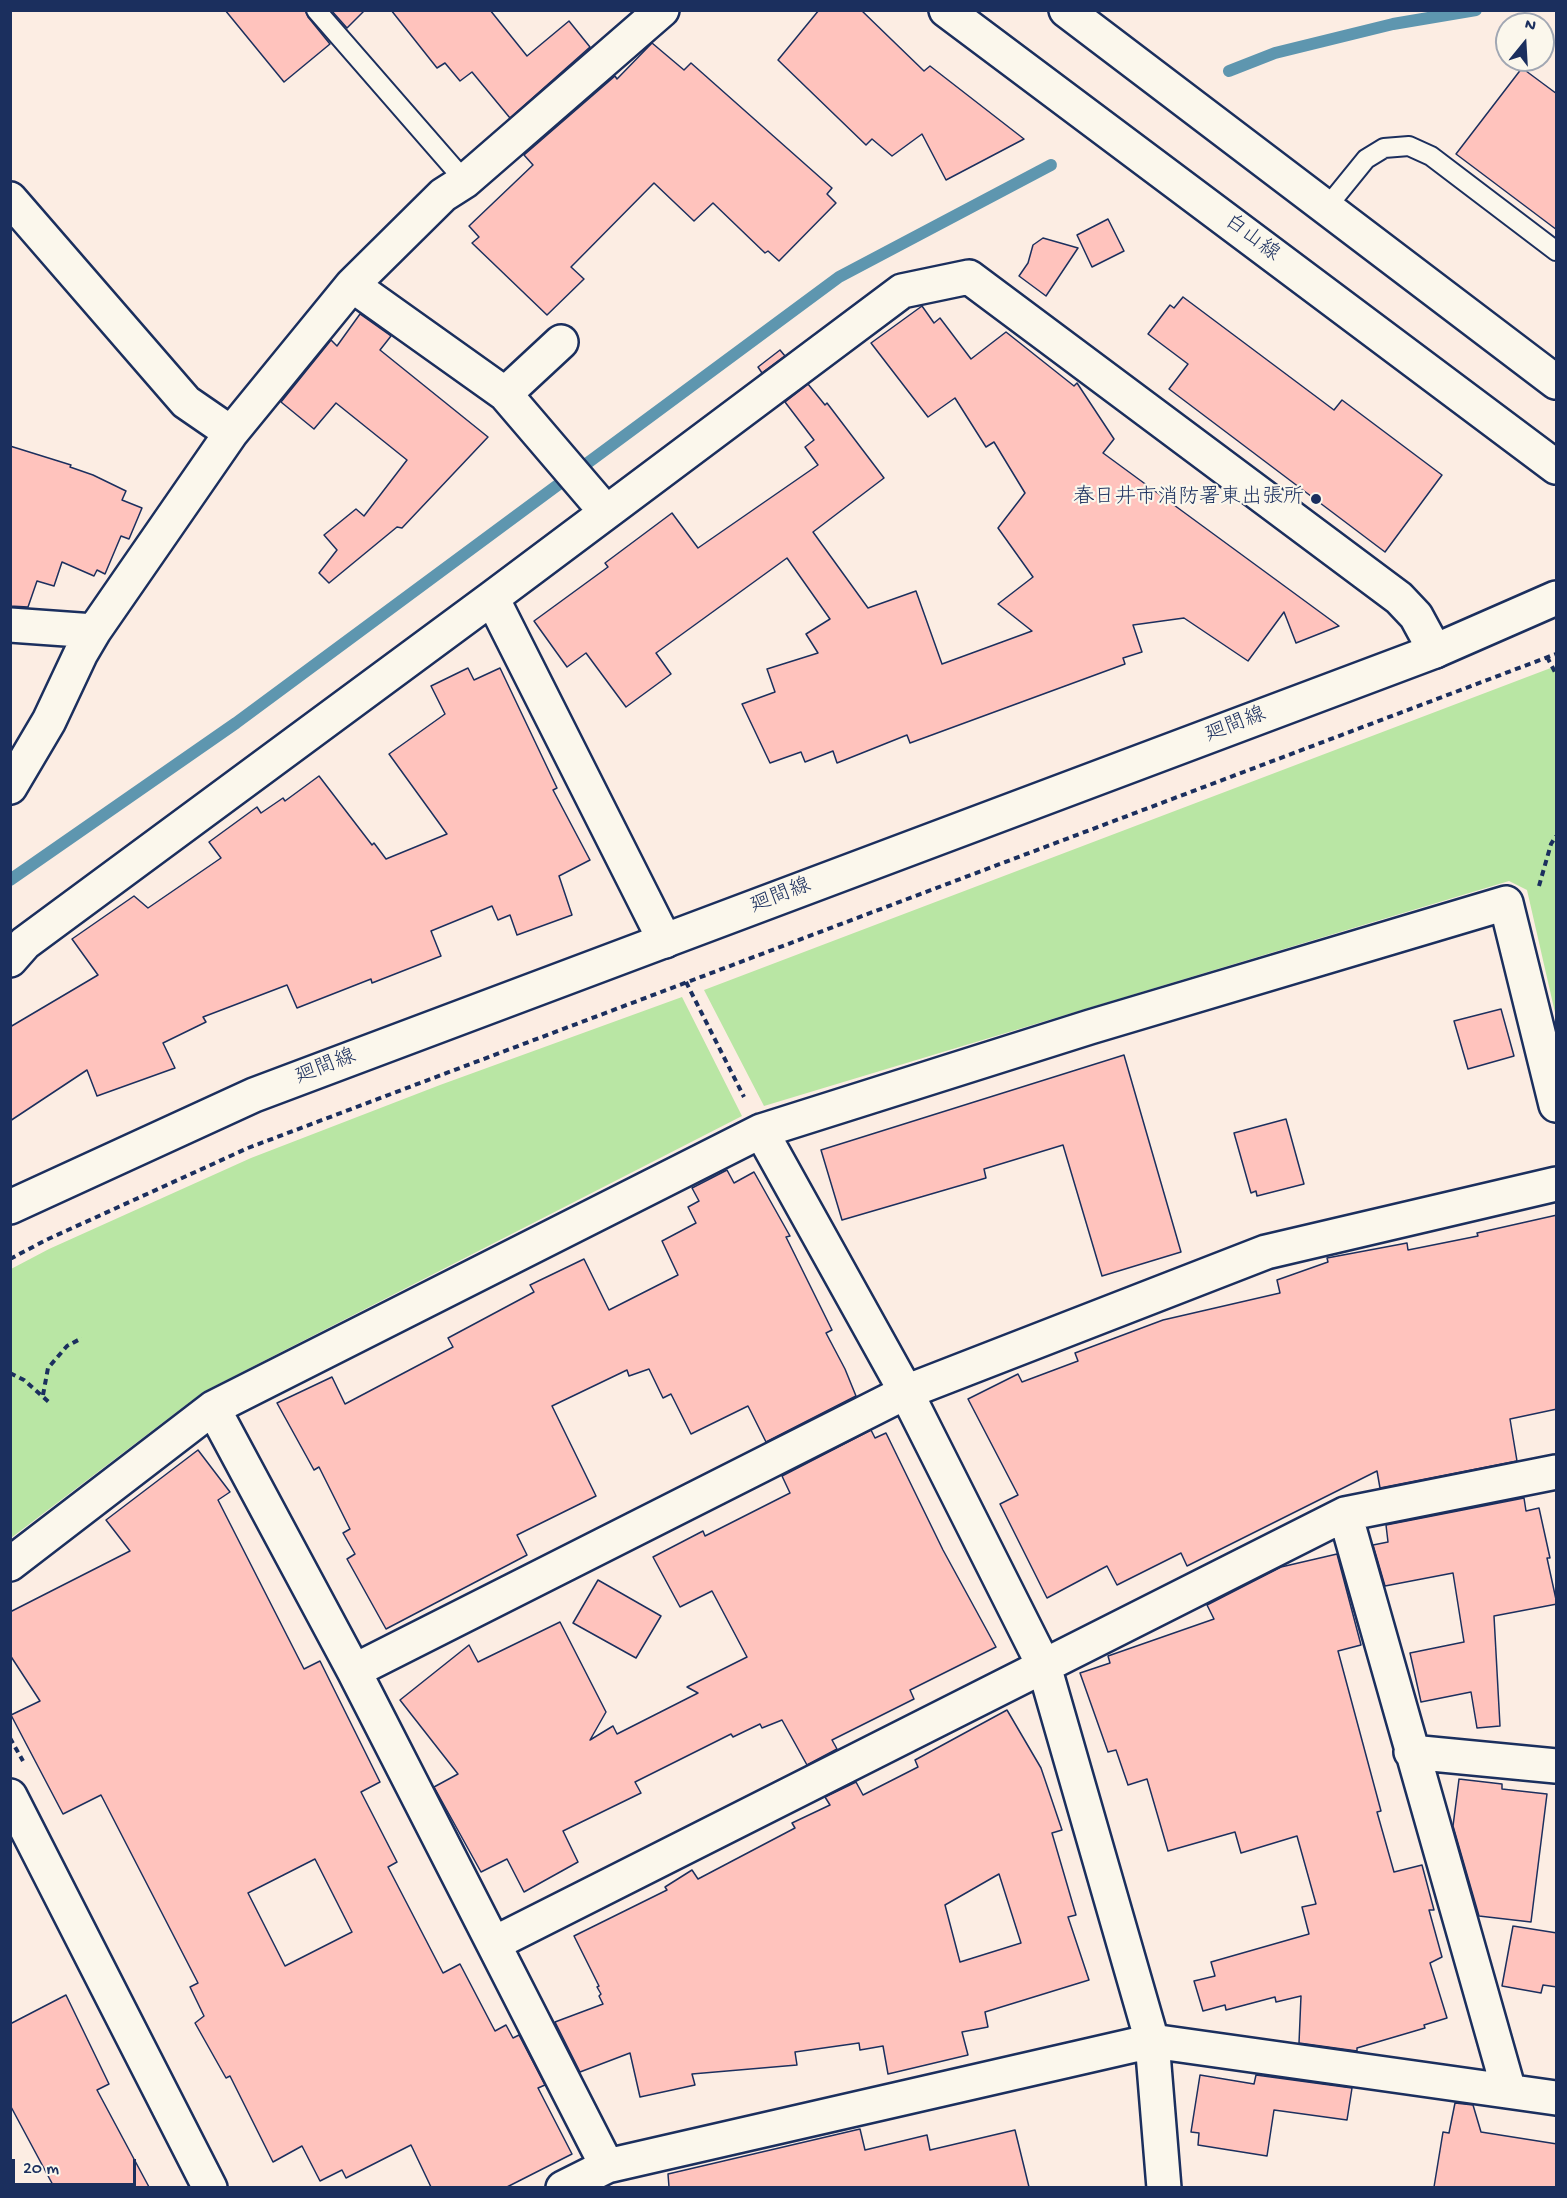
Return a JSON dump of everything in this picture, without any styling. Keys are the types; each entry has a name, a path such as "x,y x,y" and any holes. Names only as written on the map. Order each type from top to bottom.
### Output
{"street":[{"path":"10,787 50,721 81,653 94,631 231,433 352,285 443,195 465,181 662,10"},
{"name":"白山線","path":"946,10 1557,466"},
{"path":"1066,10 1557,382"},
{"path":"10,199 186,402 231,433"},
{"path":"10,960 25,943 902,291 969,277 1400,598 1416,616 1434,651"},
{"path":"352,285 505,393 606,512"},
{"path":"505,393 561,342"},
{"path":"492,598 665,941"},
{"name":"廻間線","path":"10,1207 254,1095 1434,651 1557,598"},
{"path":"10,625 94,631"},
{"path":"10,1564 213,1408 761,1131 1090,1027 1506,903 1557,1105"},
{"path":"761,1131 906,1392 1044,1666 1152,2040 1164,2187"},
{"path":"354,1671 906,1392 1266,1252 1557,1184"},
{"path":"213,1408 354,1671 607,2166"},
{"path":"495,1943 1345,1514 1557,1472"},
{"path":"1345,1514 1509,2091"},
{"path":"1411,1752 1557,1766"},
{"path":"10,1796 210,2187"},
{"path":"563,2187 607,2166 1152,2040 1557,2098"}],"lane":[{"path":"316,10 465,181"},
{"path":"1327,207 1366,159 1384,148 1409,146 1431,156 1557,250"}],"path":[{"path":"10,1259 46,1240 248,1148 1557,654"},
{"path":"1546,657 1557,674"},
{"path":"1507,906 1534,894 1538,889 1551,844 1557,836"},
{"path":"686,982 761,1131"},
{"path":"43,1395 48,1368 67,1346 82,1338"},
{"path":"10,1373 43,1395 50,1403"}],"green space":[{"path":"1556,666 1556,1017 1527,890 1509,881 764,1106 704,990"},
{"path":"682,997 742,1116 203,1392 11,1538 11,1269 49,1249 251,1158 440,1085"}],"building":[{"path":"225,10 305,10 330,44 284,82"},
{"path":"331,10 365,10 347,28"},
{"path":"391,10 490,10 527,56 569,21 590,47 510,118 472,72 460,81 445,63 437,68"},
{"path":"819,10 861,10 924,71 930,66 1024,139 946,180 922,134 892,156 872,139 866,145 778,60"},
{"path":"652,43 684,70 691,63 832,188 827,194 836,203 779,261 768,251 765,253 713,203 694,221 654,183 571,267 584,279 547,315 472,243 479,237 469,226 533,165 524,155 615,76 617,79"},
{"path":"1519,72 1527,72 1557,94 1557,230 1456,154"},
{"path":"1108,219 1124,251 1092,267 1077,235"},
{"path":"1043,238 1078,248 1046,296 1019,276 1028,263 1033,245"},
{"path":"1183,297 1334,410 1342,400 1442,475 1385,552 1169,389 1188,364 1148,334 1170,305 1174,308"},
{"path":"922,306 934,323 940,318 971,359 1006,332 1074,386 1077,383 1114,439 1103,453 1339,626 1296,643 1284,612 1248,661 1184,618 1133,625 1142,652 1123,658 1125,664 910,743 907,735 837,763 833,751 805,762 801,752 770,763 742,704 775,692 767,669 818,653 806,634 830,619 787,558 656,653 671,674 626,707 586,653 567,667 534,621 608,567 605,563 672,513 698,548 818,465 805,447 814,440 785,402 808,384 825,405 827,403 884,478 813,532 868,608 916,591 942,664 1032,631 998,604 1033,577 998,528 1025,493 994,442 986,447 955,398 928,417 871,343"},
{"path":"360,314 391,336 380,350 488,437 402,528 397,527 329,583 319,573 337,550 324,535 356,509 364,516 407,460 336,403 314,429 281,402 331,340 337,346"},
{"path":"780,350 785,356 762,373 758,367"},
{"path":"10,446 71,465 70,467 93,475 126,491 122,500 142,508 129,539 121,536 105,574 97,570 94,576 62,562 54,586 37,581 28,607 10,606"},
{"path":"468,668 474,680 500,668 557,788 553,790 590,860 559,876 572,915 517,935 510,915 498,920 492,906 431,931 441,956 372,983 371,979 297,1008 287,985 203,1017 206,1022 163,1043 175,1068 97,1096 87,1070 10,1121 10,1027 98,975 72,939 134,896 148,908 221,858 209,842 257,807 261,813 283,798 285,801 319,776 372,845 374,843 386,859 447,834 389,754 445,714 431,686"},
{"path":"1501,1009 1514,1056 1468,1069 1454,1021"},
{"path":"1124,1055 1181,1252 1102,1276 1063,1145 984,1169 986,1178 842,1220 821,1150"},
{"path":"1286,1119 1304,1184 1257,1196 1256,1191 1251,1193 1234,1133"},
{"path":"727,1170 734,1183 754,1172 790,1236 786,1237 832,1330 826,1333 856,1396 766,1442 748,1406 691,1434 671,1394 663,1398 649,1369 629,1376 627,1370 552,1406 596,1496 517,1535 527,1555 386,1629 347,1559 355,1554 343,1533 350,1529 319,1467 314,1470 277,1403 332,1377 345,1404 453,1347 448,1338 534,1292 530,1285 584,1259 609,1310 678,1275 662,1241 696,1223 688,1207 699,1201 692,1188"},
{"path":"1557,1215 1557,1409 1510,1419 1517,1461 1380,1488 1377,1471 1187,1566 1181,1553 1117,1585 1107,1566 1047,1598 1000,1504 1018,1495 968,1399 1018,1374 1022,1382 1078,1361 1075,1353 1163,1320 1280,1293 1277,1280 1328,1262 1327,1258 1407,1243 1408,1250 1478,1236 1477,1233"},
{"path":"871,1430 875,1438 886,1433 943,1550 996,1647 910,1690 914,1699 832,1740 837,1749 807,1765 782,1720 762,1728 760,1724 733,1737 731,1734 635,1782 641,1793 563,1831 578,1862 524,1892 507,1859 481,1872 434,1787 458,1774 400,1700 469,1645 478,1662 560,1622 606,1712 590,1740 613,1726 617,1734 698,1693 687,1687 747,1657 712,1591 680,1607 653,1557 703,1531 705,1536 790,1493 782,1476"},
{"path":"198,1450 230,1492 218,1500 304,1669 320,1661 380,1782 361,1792 397,1862 388,1867 443,1973 460,1964 495,2031 506,2025 513,2038 519,2035 545,2085 538,2088 572,2154 507,2187 431,2187 411,2145 346,2178 342,2170 320,2181 302,2146 273,2162 230,2076 226,2078 195,2023 204,2016 190,1987 198,1983 101,1795 63,1814 11,1715 40,1701 10,1655 10,1612 130,1551 106,1520","holes":["315,1859 352,1932 285,1966 248,1893"]},
{"path":"1524,1498 1526,1511 1539,1508 1557,1604 1494,1616 1500,1726 1477,1728 1471,1692 1421,1702 1410,1653 1464,1642 1453,1573 1385,1586 1373,1545 1388,1542 1386,1525"},
{"path":"1337,1554 1361,1645 1338,1651 1381,1811 1377,1812 1394,1872 1422,1865 1434,1910 1429,1910 1442,1957 1430,1963 1447,2018 1424,2025 1425,2028 1357,2048 1357,2051 1299,2043 1301,1996 1276,2002 1275,1997 1226,2010 1225,2005 1203,2011 1194,1981 1215,1976 1211,1962 1309,1934 1302,1907 1316,1904 1297,1836 1241,1853 1235,1832 1168,1851 1147,1779 1128,1785 1116,1750 1108,1752 1080,1673 1110,1663 1108,1656 1214,1619 1207,1605 1281,1567"},
{"path":"598,1580 661,1616 636,1658 573,1623"},
{"path":"1007,1710 1041,1768 1062,1830 1052,1833 1076,1915 1068,1917 1089,1980 985,2012 988,2027 962,2032 968,2055 888,2074 883,2046 860,2050 859,2043 795,2052 797,2065 692,2074 695,2085 640,2097 630,2053 580,2072 555,2022 603,2004 597,1987 599,1986 574,1936 667,1890 665,1887 692,1870 698,1879 795,1828 792,1823 830,1805 825,1797 856,1782 863,1795 918,1767 915,1760","holes":["999,1874 1021,1943 960,1962 945,1905"]},
{"path":"1459,1779 1502,1784 1502,1789 1547,1794 1531,1922 1479,1916 1453,1826"},
{"path":"1513,1926 1557,1933 1557,1987 1543,1985 1541,1993 1502,1986"},
{"path":"66,1995 109,2084 97,2090 149,2187 54,2187 10,2105 10,2024"},
{"path":"1200,2075 1254,2084 1256,2075 1352,2088 1347,2120 1274,2110 1267,2156 1198,2145 1199,2133 1191,2132"},
{"path":"1455,2103 1473,2105 1481,2132 1557,2144 1557,2187 1434,2187 1443,2132 1449,2133"},
{"path":"860,2129 865,2150 927,2135 930,2150 1015,2130 1029,2187 669,2187 668,2174"}],"waterway":[{"path":"1229,71 1275,53 1393,24 1476,10"},
{"path":"10,880 236,723 839,277 1051,165"}],"place":[{"name":"春日井市消防署東出張所","path":"1316,499"}]}
